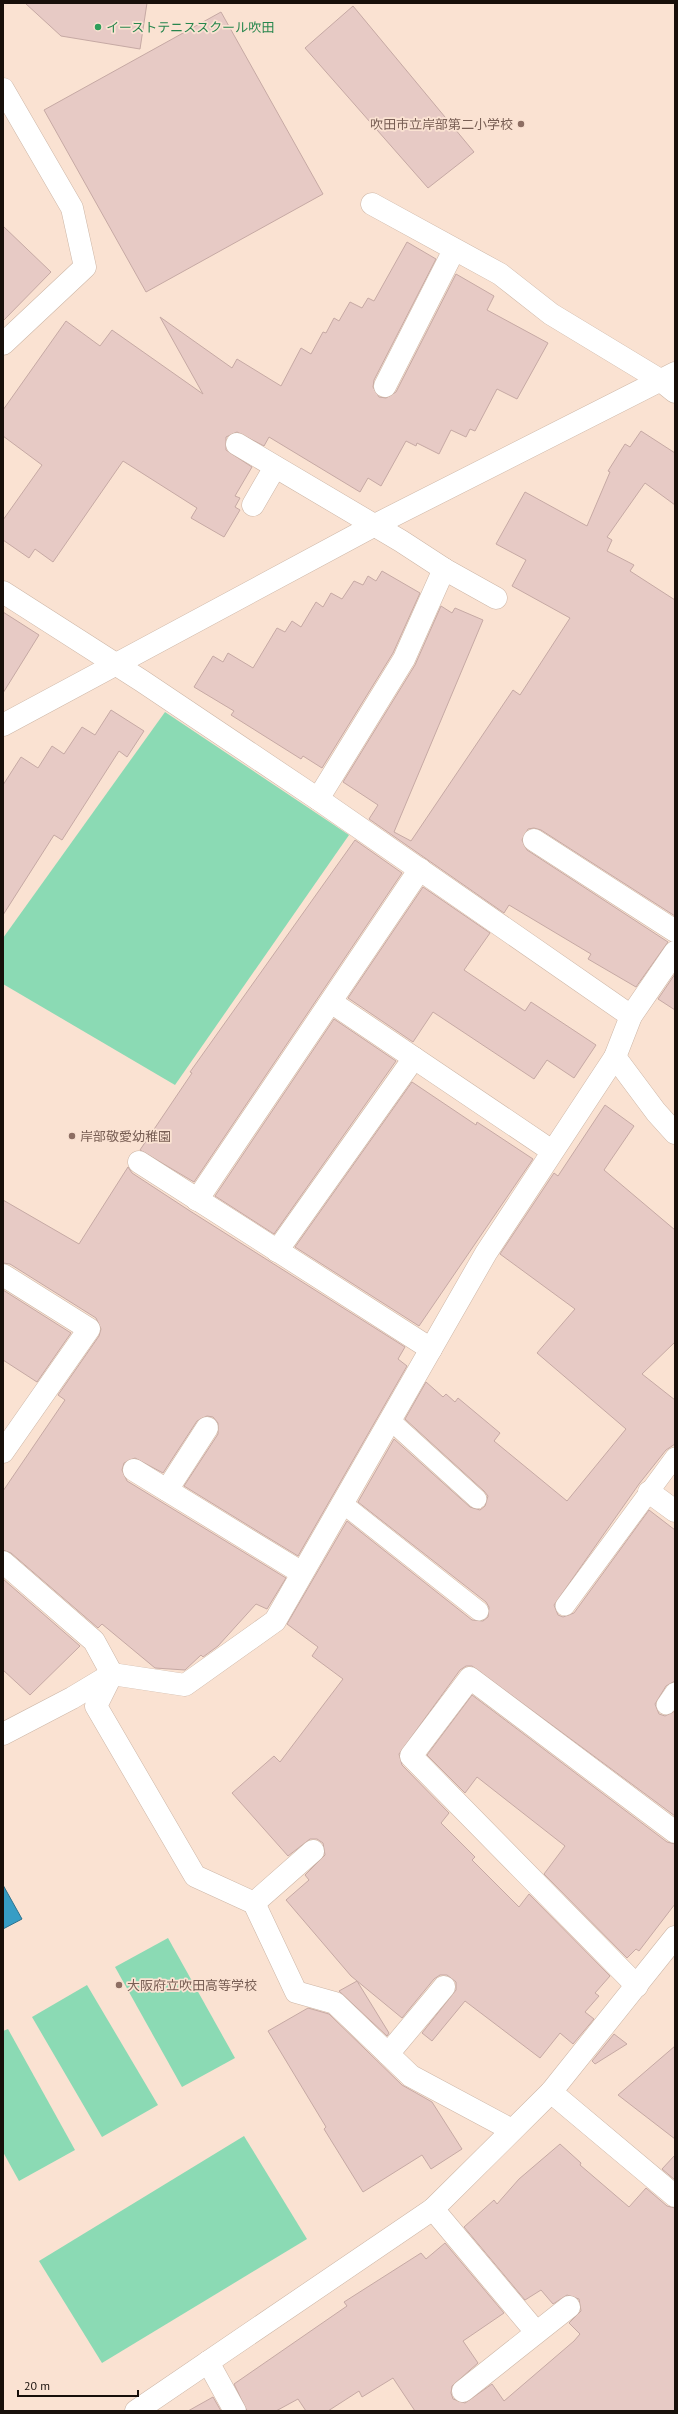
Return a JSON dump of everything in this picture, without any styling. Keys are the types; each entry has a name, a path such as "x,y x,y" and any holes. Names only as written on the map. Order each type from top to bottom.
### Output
{"street":[{"path":"3,89 72,208 85,267 3,344"},
{"path":"372,204 500,274 552,314 670,382"},
{"path":"385,386 454,250"},
{"path":"3,725 375,525 670,382"},
{"path":"237,444 375,525 444,570 496,598"},
{"path":"253,505 275,467"},
{"path":"318,799 404,659 444,570"},
{"path":"3,592 115,664 318,799 631,1016"},
{"path":"534,840 675,931"},
{"path":"197,1200 420,869"},
{"path":"3,1734 72,1698 112,1674 185,1685 275,1621 486,1253 615,1057 631,1016 675,952"},
{"path":"331,1002 552,1151"},
{"path":"615,1057 656,1112 675,1133"},
{"path":"277,1251 414,1058"},
{"path":"139,1162 431,1349"},
{"path":"3,1275 89,1329 3,1452"},
{"path":"167,1490 207,1428"},
{"path":"134,1470 302,1573"},
{"path":"649,1492 675,1512"},
{"path":"3,1562 94,1641 112,1674"},
{"path":"112,1674 96,1706 195,1876 254,1903 296,1992 335,2004 411,2076 512,2130"},
{"path":"637,1986 411,1756 470,1678 675,1832"},
{"path":"254,1903 312,1851"},
{"path":"136,2411 433,2209 551,2092 675,1937"},
{"path":"388,2054 444,1987"},
{"path":"551,2092 675,2196"},
{"path":"433,2209 536,2332"},
{"path":"462,2392 569,2307"},
{"path":"208,2362 235,2411"}],"lane":[{"path":"390,1420 477,1500"},
{"path":"564,1606 675,1457"},
{"path":"342,1503 479,1611"}],"green space":[{"path":"165,712 349,835 175,1085 3,984 3,938"},
{"path":"168,1938 235,2058 182,2087 115,1967"},
{"path":"87,1985 158,2105 102,2137 32,2017"},
{"path":"8,2029 75,2150 19,2181 3,2152 3,2031"},
{"path":"244,2136 307,2239 102,2363 39,2261"}],"water":[{"path":"3,1885 22,1919 3,1929"}],"building":[{"name":"イーストテニススクール吹田","path":"25,3 147,3 140,49 61,36"},
{"path":"353,6 474,152 428,188 305,48"},
{"path":"221,12 323,194 146,292 44,110"},
{"path":"3,226 51,272 3,321"},
{"path":"407,242 436,259 374,380 373,387 379,397 386,398 396,392 456,274 494,296 487,310 548,343 517,399 497,389 475,431 470,429 466,437 451,430 439,454 417,443 416,446 406,441 381,486 368,478 360,492 269,437 264,446 237,432 226,437 226,450 252,467 235,496 240,498 235,507 240,510 224,537 191,518 197,508 123,461 53,562 35,549 29,558 3,540 3,520 42,465 3,436 3,410 66,321 100,346 112,330 203,394 160,317 232,368 237,359 281,386 301,348 311,354 323,332 326,333 334,318 339,321 350,302 362,308 368,298 374,301"},
{"path":"641,431 675,453 675,505 645,483 607,537 612,540 607,551 634,565 630,571 675,600 675,916 541,830 534,828 528,829 522,840 527,850 668,942 636,987 588,959 591,954 509,905 504,913 369,819 378,805 343,782 415,665 441,606 452,613 455,608 483,620 394,832 411,841 513,690 520,695 570,618 512,586 526,560 496,544 525,492 587,526 610,472 608,471 625,444 630,447"},
{"path":"382,571 420,593 393,653 322,768 303,756 301,759 231,715 234,711 194,687 213,656 223,662 228,653 253,668 277,628 285,632 292,621 301,627 316,602 323,607 331,593 342,599 354,581 363,585 368,576 376,581"},
{"path":"3,612 39,635 3,693"},
{"path":"111,710 144,731 127,757 119,751 62,840 54,835 3,915 3,785 21,757 38,768 52,746 64,754 82,727 95,735"},
{"path":"355,840 402,873 194,1182 140,1150 192,1073 190,1072"},
{"path":"423,887 490,933 464,970 525,1011 531,1002 596,1045 574,1078 547,1060 534,1079 433,1012 413,1042 348,998"},
{"path":"675,974 675,1010 658,999"},
{"path":"334,1019 396,1061 274,1234 215,1196"},
{"path":"412,1082 476,1125 477,1122 533,1159 419,1326 295,1247"},
{"path":"605,1105 634,1126 604,1170 675,1230 675,1342 642,1374 675,1400 675,1444 666,1450 639,1484 554,1605 558,1615 563,1617 574,1613 649,1510 675,1530 675,1681 666,1686 655,1704 659,1714 665,1716 675,1711 675,1816 472,1666 466,1666 460,1670 399,1754 402,1765 449,1813 441,1823 475,1857 472,1860 519,1907 529,1894 610,1976 595,1993 599,1996 585,2012 594,2019 573,2044 560,2033 540,2058 465,2001 432,2041 422,2033 456,1990 456,1982 447,1975 440,1975 434,1979 402,2018 351,1976 286,1900 309,1880 305,1875 325,1855 323,1843 317,1839 310,1839 288,1856 232,1793 274,1756 280,1762 343,1679 312,1656 318,1647 287,1624 347,1521 472,1620 483,1621 488,1617 489,1607 486,1602 358,1502 394,1439 470,1507 480,1510 485,1506 488,1496 484,1491 405,1419 426,1382 443,1397 446,1394 455,1402 458,1398 500,1433 494,1441 567,1501 626,1429 537,1353 575,1309 500,1254 554,1173 558,1176"},
{"path":"128,1167 132,1173 190,1211 405,1347 398,1359 407,1366 298,1556 184,1486 218,1434 218,1423 213,1417 207,1416 197,1421 163,1473 135,1458 124,1463 122,1470 127,1481 286,1578 267,1609 256,1604 218,1646 203,1657 201,1655 185,1670 155,1668 102,1624 98,1628 11,1553 3,1550 3,1491 65,1400 58,1395 99,1336 101,1329 96,1318 10,1264 3,1263 3,1200 79,1244"},
{"path":"3,1290 71,1333 37,1382 3,1360"},
{"path":"3,1579 80,1646 30,1695 3,1670"},
{"path":"472,1695 667,1842 675,1844 675,1904 639,1951 636,1949 627,1958 544,1874 565,1846 477,1777 465,1793 427,1755"},
{"path":"357,1981 389,2033 387,2036 339,1991"},
{"path":"308,2008 329,2014 402,2085 432,2102 462,2149 431,2169 422,2155 363,2192 324,2129 326,2127 268,2031"},
{"path":"614,2034 627,2044 595,2064 592,2061"},
{"path":"675,2046 675,2139 618,2095"},
{"path":"560,2144 581,2163 580,2165 629,2207 646,2188 667,2206 675,2208 675,2411 415,2411 393,2378 362,2397 359,2391 328,2411 306,2411 298,2399 276,2411 247,2411 234,2384 347,2306 344,2302 421,2253 426,2259 445,2243 504,2313 463,2341 478,2363 452,2386 451,2393 453,2399 465,2403 492,2384 504,2401 574,2341 580,2334 569,2323 581,2311 579,2299 567,2295 553,2304 541,2290 525,2300 464,2227 494,2200 497,2204 519,2179"},
{"path":"675,2155 675,2180 662,2169"},
{"path":"213,2397 221,2411 188,2411"}],"place":[{"name":"イーストテニススクール吹田","path":"98,27"},
{"name":"吹田市立岸部第二小学校","path":"521,124"},
{"name":"岸部敬愛幼稚園","path":"72,1136"},
{"name":"大阪府立吹田高等学校","path":"119,1985"}]}
